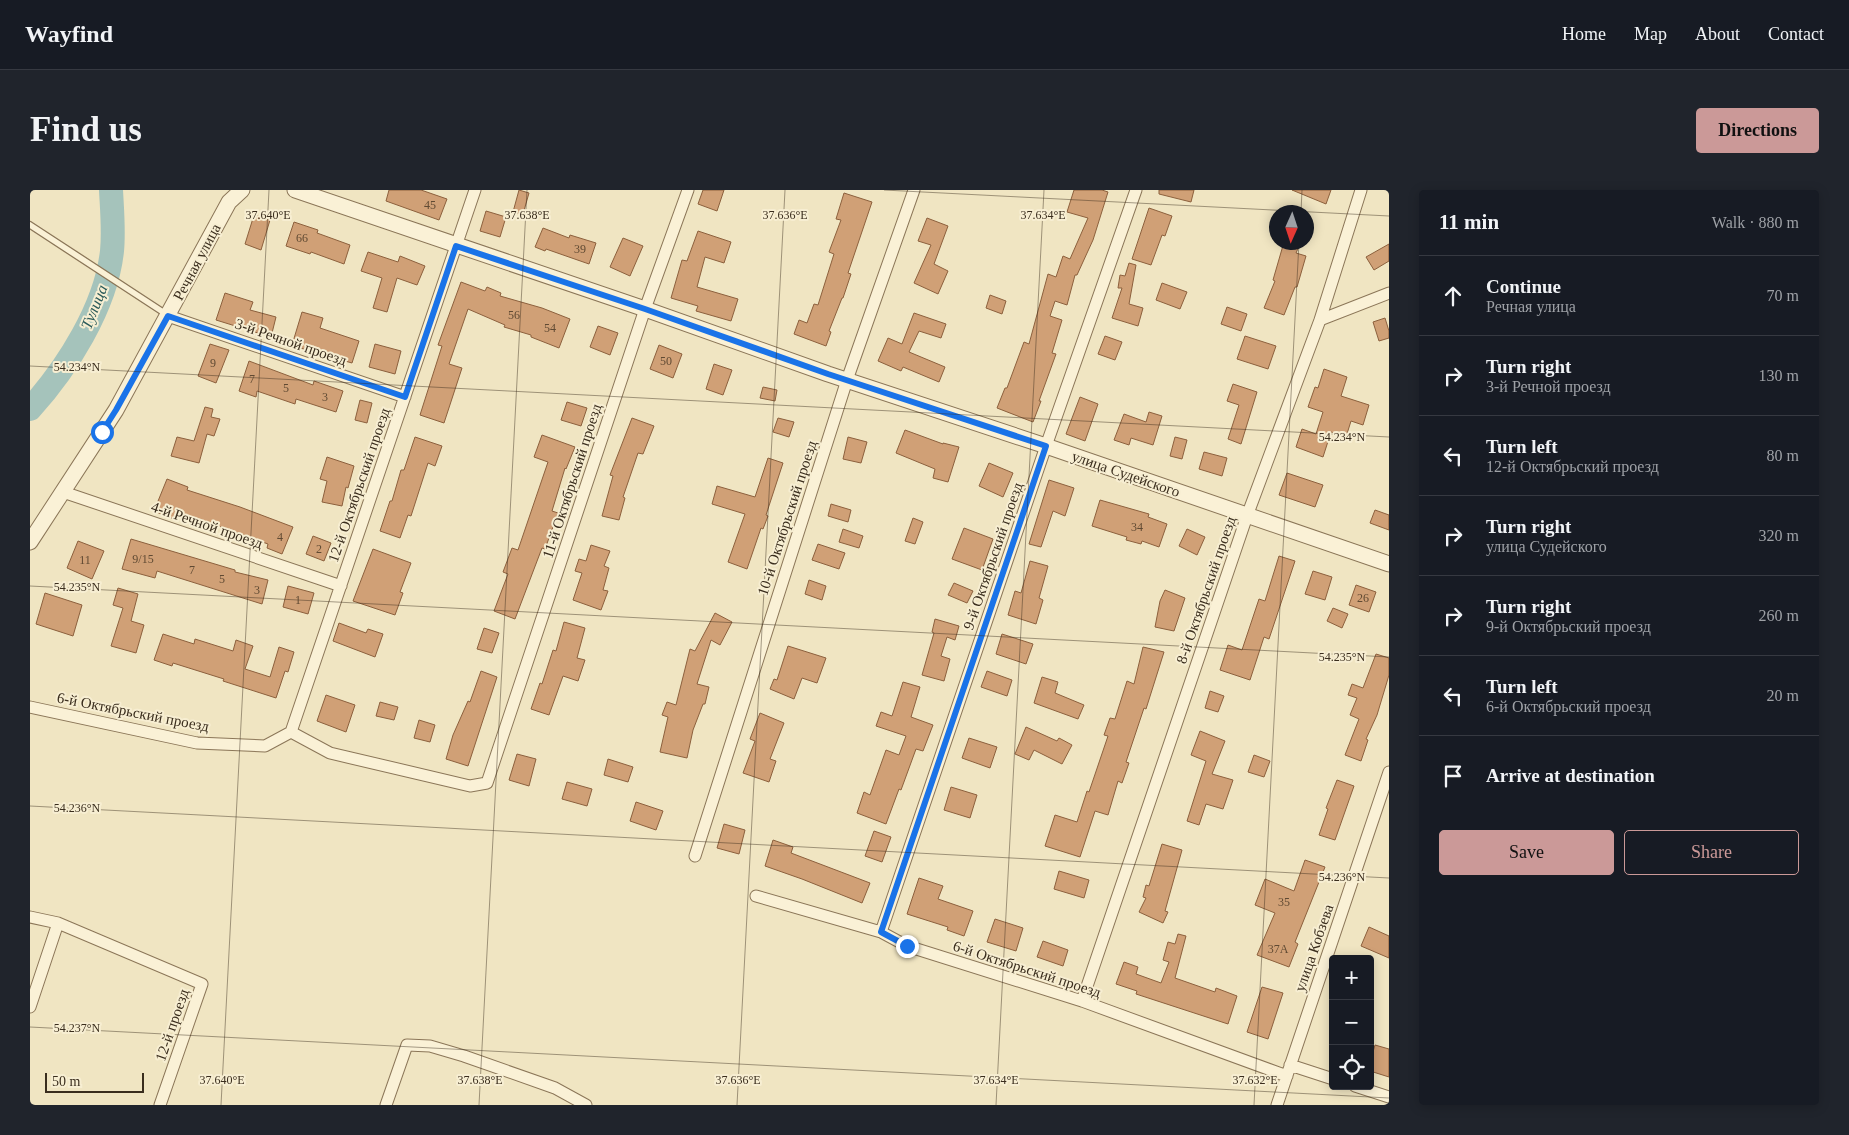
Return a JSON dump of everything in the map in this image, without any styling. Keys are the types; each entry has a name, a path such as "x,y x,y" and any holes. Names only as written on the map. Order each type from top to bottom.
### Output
{"street":[{"name":"Речная улица","path":"30,542 116,410 229,202 242,190"},
{"name":"улица Судейского","path":"295,190 1389,564"},
{"name":"12-й Октябрьский проезд","path":"290,732 475,190"},
{"name":"11-й Октябрьский проезд","path":"290,732 330,753 470,786 487,783 645,309 688,190"},
{"name":"10-й Октябрьский проезд","path":"695,856 847,380 914,190"},
{"name":"9-й Октябрьский проезд","path":"881,932 1046,446 1136,190"},
{"name":"8-й Октябрьский проезд","path":"1082,1001 1247,516 1320,320 1361,190"},
{"path":"1320,320 1389,293"},
{"name":"3-й Речной проезд","path":"168,316 405,397"},
{"name":"4-й Речной проезд","path":"63,492 341,586"},
{"name":"6-й Октябрьский проезд","path":"30,707 197,743 265,746 290,732"},
{"name":"улица Кобзева","path":"1277,1105 1389,772"},
{"name":"6-й Октябрьский проезд","path":"756,896 881,932 907,946 1082,1001 1288,1070 1329,1078"},
{"path":"30,917 58,923 30,1007"},
{"name":"12-й проезд","path":"58,923 202,984 160,1105"},
{"path":"386,1105 407,1045 430,1046 464,1056 555,1088 586,1105"},
{"path":"1367,1090 1389,1097"}],"lane":[{"path":"30,225 168,316"}],"building":[{"path":"389,190 421,190 447,199 439,220 386,201"},
{"path":"519,190 529,193 523,214 513,212"},
{"path":"703,190 724,190 717,211 698,204"},
{"path":"1074,190 1102,190 1108,192 1093,240 1077,275 1075,275 1067,305 1055,301 1050,316 1062,320 1052,353 1056,354 1033,422 997,408 1005,388 1007,388 1024,342 1029,344 1048,274 1056,277 1063,256 1070,259 1088,218 1067,212"},
{"path":"1159,190 1194,190 1191,202 1159,194"},
{"path":"1292,190 1331,190 1326,204"},
{"path":"844,193 872,202 848,273 851,274 829,331 831,332 826,346 794,334 799,320 807,323 814,304 818,305 834,254 829,252 841,220 836,219"},
{"path":"1149,208 1172,216 1165,236 1162,235 1151,265 1132,259"},
{"path":"486,211 506,217 500,237 480,231"},
{"path":"254,215 270,220 261,250 245,244"},
{"path":"927,218 948,226 934,264 948,271 938,294 914,283 931,245 918,241"},
{"path":"294,222 318,230 317,233 350,245 344,264 311,252 310,254 286,246"},
{"path":"543,228 569,238 570,235 596,243 589,264 535,247"},
{"path":"698,231 731,242 724,263 705,257 697,287 738,299 731,321 696,311 698,306 671,298 682,260 687,261"},
{"path":"623,238 643,246 630,276 610,267"},
{"path":"1389,244 1389,261 1374,270 1366,257"},
{"path":"1282,250 1297,250 1296,253 1306,256 1297,287 1295,287 1284,315 1264,308 1275,281 1273,280"},
{"path":"368,252 398,262 400,256 425,266 417,285 397,278 387,312 373,308 382,278 361,271"},
{"path":"1129,263 1136,265 1129,304 1143,308 1138,326 1112,318 1122,288 1118,288 1120,275 1125,276"},
{"path":"461,282 485,291 487,287 501,293 500,296 542,308 570,319 559,348 531,337 531,335 504,327 505,325 468,309 449,364 462,368 444,423 420,415 442,346 438,345"},
{"path":"1162,283 1187,292 1180,309 1156,300"},
{"path":"225,293 253,302 250,310 276,317 271,337 216,320"},
{"path":"990,295 1006,301 1002,314 986,308"},
{"path":"1227,307 1247,314 1241,331 1221,324"},
{"path":"302,312 323,318 320,328 359,341 352,363 345,361 344,363 292,345"},
{"path":"914,313 946,324 941,338 919,331 909,352 945,367 939,382 903,367 901,371 878,361 888,338 902,344"},
{"path":"1385,318 1389,338 1379,341 1373,322"},
{"path":"598,326 618,333 610,355 590,347"},
{"path":"1105,336 1122,342 1115,360 1098,354"},
{"path":"1245,336 1276,346 1268,369 1237,359"},
{"path":"210,344 229,350 216,383 198,376"},
{"path":"375,344 401,351 395,374 369,367"},
{"path":"659,345 682,354 673,378 650,369"},
{"path":"249,361 313,385 314,381 343,391 336,412 296,399 295,404 257,391 256,397 239,391"},
{"path":"714,364 732,370 723,395 706,389"},
{"path":"1324,369 1347,377 1341,396 1369,405 1363,425 1351,421 1346,437 1331,432 1323,457 1296,447 1302,429 1316,434 1323,412 1308,407 1315,387 1318,388"},
{"path":"1233,384 1257,392 1241,444 1228,439 1239,405 1227,401"},
{"path":"763,387 777,390 775,401 760,398"},
{"path":"1080,397 1098,404 1085,441 1066,434"},
{"path":"360,400 372,403 367,423 355,420"},
{"path":"567,402 587,408 581,426 561,420"},
{"path":"205,407 213,409 211,417 220,419 214,436 207,434 199,463 171,456 177,437 194,441"},
{"path":"1149,412 1162,416 1153,445 1131,438 1129,445 1114,440 1124,414 1146,422"},
{"path":"632,418 654,426 643,454 638,453 623,497 625,498 619,520 602,516 613,476 610,475"},
{"path":"778,418 794,422 789,437 773,432"},
{"path":"905,430 943,444 959,447 948,482 933,478 935,469 896,453"},
{"path":"542,435 575,447 565,468 552,511 558,513 545,549 542,548 515,619 494,611 508,574 503,572 512,548 518,550 548,462 534,457"},
{"path":"415,437 442,446 435,466 428,463 411,516 408,515 400,538 380,531 390,501 392,501 401,470 404,470"},
{"path":"848,437 867,442 861,463 843,459"},
{"path":"1175,437 1187,440 1182,459 1170,456"},
{"path":"1204,452 1227,458 1222,476 1199,469"},
{"path":"327,457 354,466 348,488 346,487 342,506 322,502 327,481 320,479"},
{"path":"768,458 783,463 766,515 768,516 763,529 761,528 747,569 728,562 745,514 712,504 717,486 755,497"},
{"path":"989,463 1013,473 1003,497 979,486"},
{"path":"1287,473 1323,485 1315,507 1279,495"},
{"path":"167,479 188,487 187,490 293,527 282,554 267,548 268,544 213,524 213,527 177,516 176,520 154,511"},
{"path":"1049,480 1074,488 1065,516 1053,511 1041,547 1029,544"},
{"path":"1100,500 1149,514 1148,517 1167,524 1159,547 1142,541 1141,544 1126,540 1127,537 1092,526"},
{"path":"831,504 851,510 848,522 828,516"},
{"path":"1375,510 1389,515 1389,530 1370,523"},
{"path":"913,518 923,522 915,544 905,541"},
{"path":"964,528 993,539 982,570 952,559"},
{"path":"843,529 863,536 859,548 839,542"},
{"path":"1187,529 1205,537 1197,555 1179,546"},
{"path":"313,536 331,543 324,561 306,554"},
{"path":"131,539 235,570 235,572 268,580 262,604 157,571 155,578 122,569"},
{"path":"78,541 104,551 92,579 67,568"},
{"path":"818,544 845,553 839,569 812,560"},
{"path":"591,545 610,551 604,566 609,568 603,590 608,591 601,610 573,600 582,573 575,571 579,559 586,561"},
{"path":"373,549 411,563 400,592 403,593 395,615 353,601"},
{"path":"1279,556 1295,561 1269,639 1264,637 1250,680 1220,670 1228,645 1242,650 1259,599 1265,601"},
{"path":"1030,561 1048,566 1039,598 1043,600 1036,624 1008,615 1015,591 1021,593"},
{"path":"1313,571 1332,577 1325,600 1305,594"},
{"path":"809,580 826,586 822,600 805,594"},
{"path":"954,583 973,591 967,603 948,595"},
{"path":"1356,585 1376,592 1369,612 1349,605"},
{"path":"288,586 314,593 308,614 283,607"},
{"path":"118,588 138,594 131,621 144,625 136,653 111,646 123,608 113,605"},
{"path":"1165,590 1185,598 1174,631 1155,627 1160,601"},
{"path":"45,593 82,605 73,636 36,624"},
{"path":"1333,608 1348,614 1342,628 1327,621"},
{"path":"715,613 732,622 720,645 711,640 697,684 709,687 705,704 703,704 693,730 687,758 660,752 668,717 662,715 667,702 676,705 690,649 695,651"},
{"path":"935,619 959,626 955,640 947,637 941,656 950,659 944,681 922,675 934,633 932,632"},
{"path":"564,622 585,628 577,658 585,660 578,681 563,676 549,715 531,709 540,683 542,684 553,650 556,651"},
{"path":"339,623 366,633 368,629 383,634 375,657 333,641"},
{"path":"484,628 499,633 492,653 477,649"},
{"path":"163,634 194,644 195,639 233,651 236,640 253,646 245,669 270,677 279,647 294,652 288,672 285,671 276,698 173,663 172,666 154,660"},
{"path":"1002,634 1033,644 1026,664 996,654"},
{"path":"788,646 826,658 817,683 802,678 794,699 770,689 774,679 777,680"},
{"path":"1143,647 1164,652 1146,709 1144,708 1126,762 1129,763 1122,783 1118,781 1108,815 1095,811 1080,857 1045,846 1055,815 1077,822 1108,736 1104,735 1110,718 1115,719 1127,681 1134,684"},
{"path":"1376,654 1389,658 1389,675 1377,715 1366,739 1368,740 1361,761 1345,755 1359,719 1350,715 1357,698 1348,695 1352,684 1363,688"},
{"path":"481,671 497,677 468,766 446,759 453,735 468,701 470,702"},
{"path":"987,671 1012,680 1007,696 981,687"},
{"path":"1042,677 1058,682 1055,693 1084,705 1078,719 1034,703"},
{"path":"903,682 920,687 911,717 933,725 923,751 916,749 886,824 857,813 864,792 870,795 886,750 899,755 906,736 876,726 881,712 892,716"},
{"path":"1210,691 1224,696 1218,712 1205,708"},
{"path":"326,695 355,705 346,732 317,721"},
{"path":"380,702 398,707 394,720 376,716"},
{"path":"760,713 784,723 770,759 776,761 769,782 743,773 755,741 750,739"},
{"path":"419,720 435,725 430,742 414,738"},
{"path":"1026,727 1057,741 1059,738 1072,745 1062,764 1034,750 1029,760 1015,754"},
{"path":"1200,731 1225,741 1212,774 1233,780 1223,809 1206,804 1199,825 1187,821 1206,761 1191,755"},
{"path":"969,738 997,747 990,768 962,758"},
{"path":"517,754 536,759 529,786 509,780"},
{"path":"1254,755 1270,761 1264,777 1248,772"},
{"path":"608,759 633,767 628,782 604,775"},
{"path":"1337,780 1354,786 1335,840 1319,835 1328,809 1326,808"},
{"path":"567,782 592,789 587,806 562,799"},
{"path":"951,787 977,795 970,818 944,810"},
{"path":"636,802 663,811 656,830 630,821"},
{"path":"724,824 745,830 739,854 717,848"},
{"path":"874,831 891,837 882,862 865,856"},
{"path":"773,840 793,847 791,853 870,883 862,903 765,866"},
{"path":"1162,844 1182,850 1165,911 1168,912 1163,923 1139,912 1146,898 1143,897 1146,885 1149,886"},
{"path":"1305,860 1325,867 1295,942 1298,944 1289,967 1257,955 1275,913 1255,905 1265,879 1294,891"},
{"path":"1059,871 1089,880 1084,898 1054,889"},
{"path":"919,878 943,886 938,899 973,911 964,936 947,930 948,927 907,914"},
{"path":"995,919 1023,928 1016,951 987,942"},
{"path":"1369,927 1389,936 1389,958 1361,946"},
{"path":"1178,934 1186,936 1175,978 1215,992 1216,988 1237,996 1228,1024 1136,994 1137,991 1116,984 1124,962 1138,967 1136,974 1161,983 1169,962 1163,960 1168,942 1175,944"},
{"path":"1043,941 1068,950 1063,966 1037,957"},
{"path":"1262,987 1283,993 1268,1039 1247,1032"},
{"path":"1375,1045 1389,1049 1389,1077 1374,1072"}],"waterway":[{"name":"Тулица","path":"30,409 71,356 83,336 102,294 112,251 111,190"}],"route":[{"path":"102,432 168,316 405,397 456,246 645,309 828,374 1046,446 881,932 907,946"}]}
